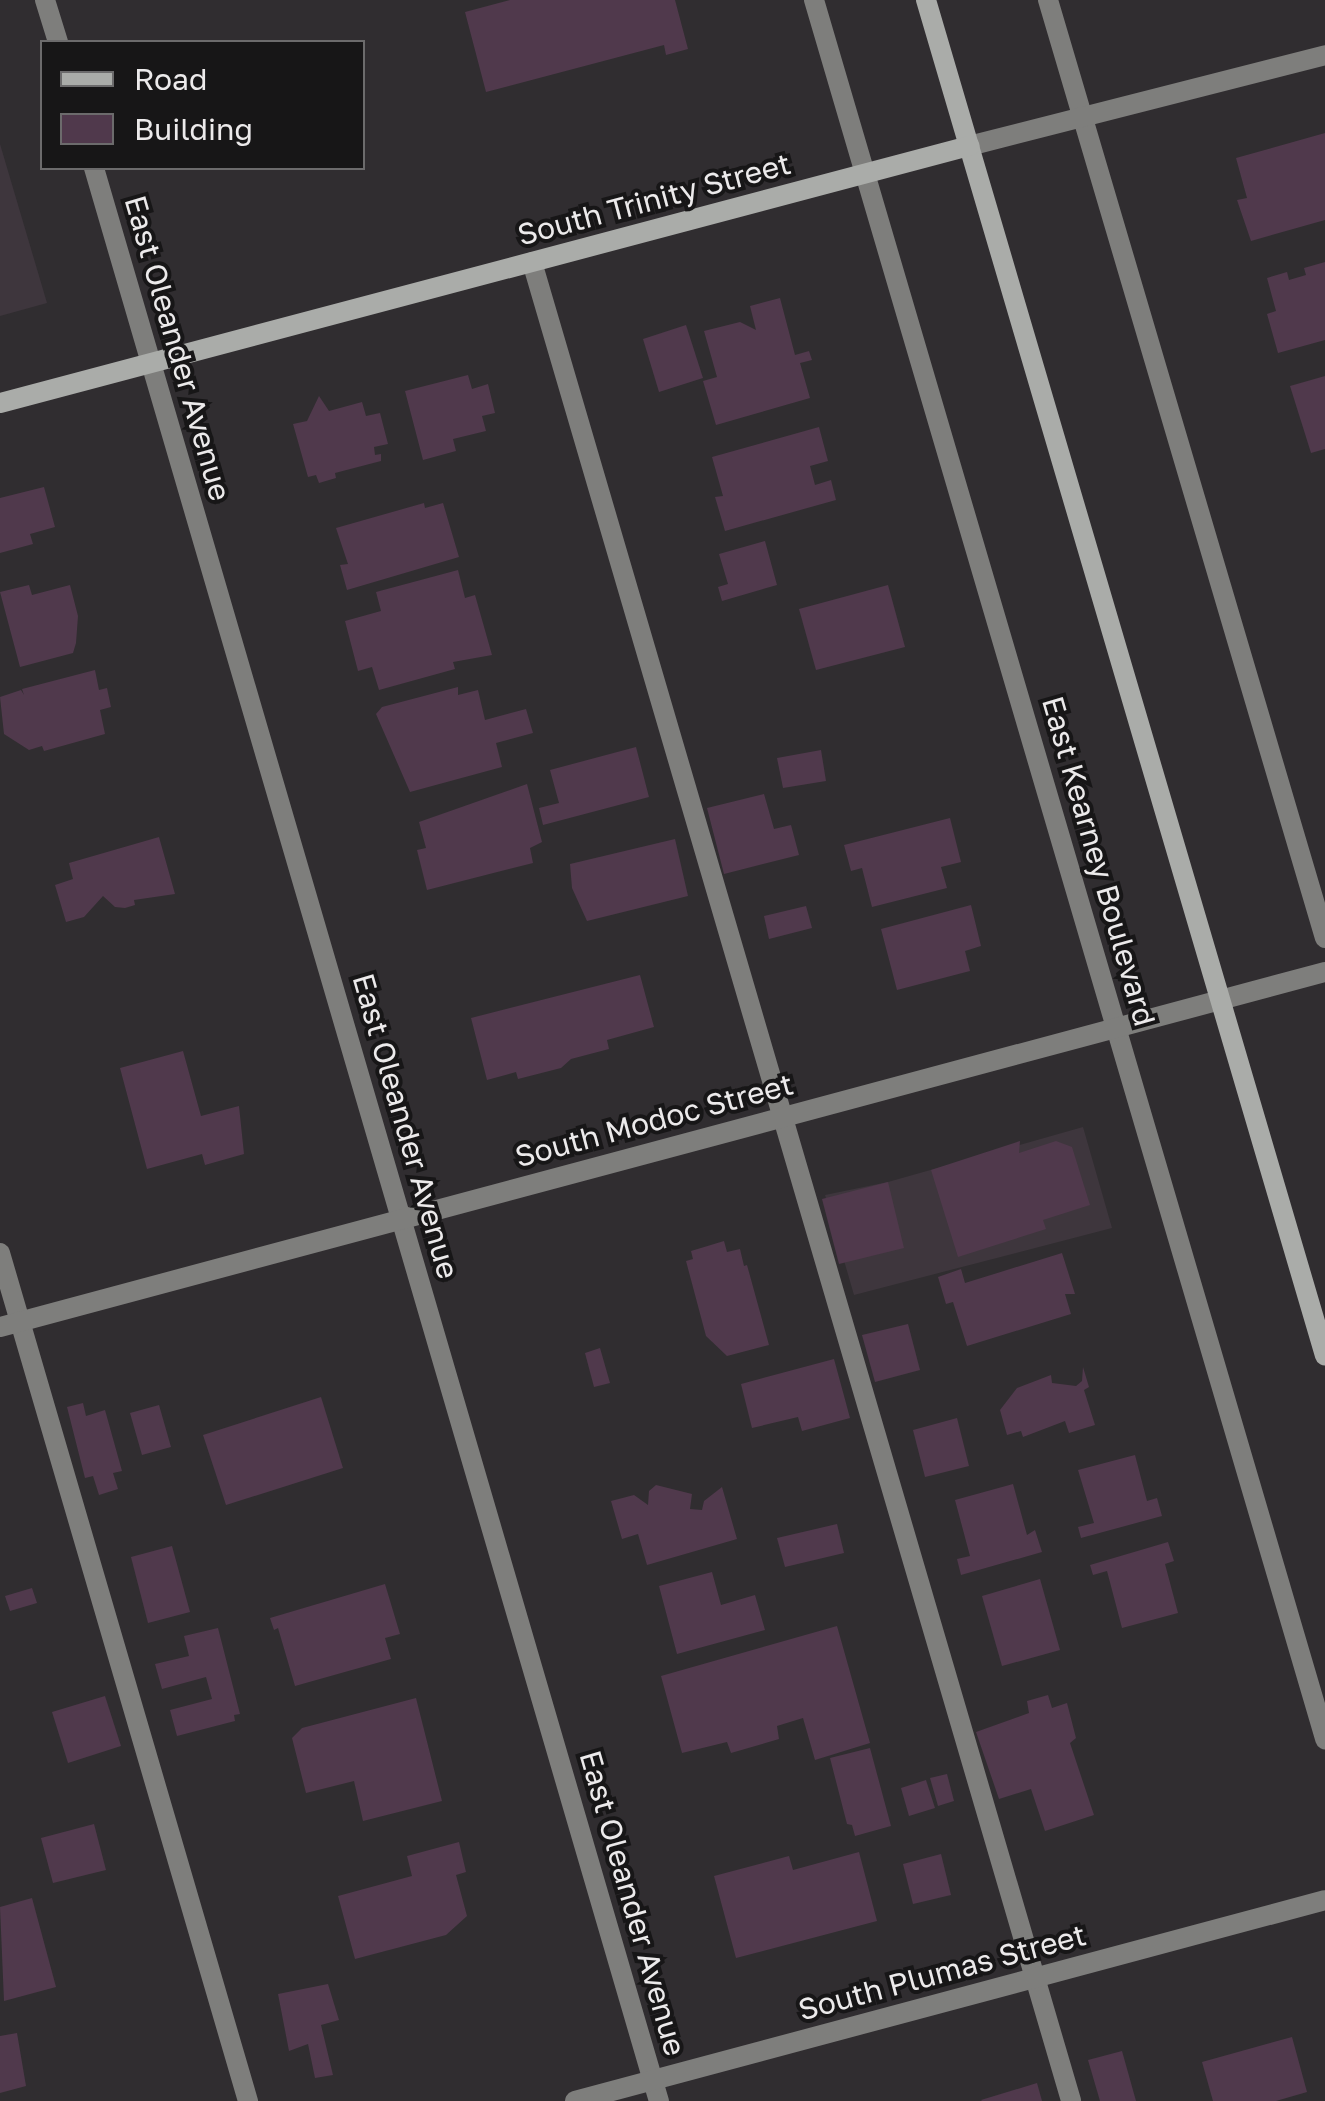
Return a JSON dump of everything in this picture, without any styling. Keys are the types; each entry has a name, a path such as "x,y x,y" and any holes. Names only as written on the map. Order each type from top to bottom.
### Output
{"main road":[{"path":"926,0 1325,1356"},
{"name":"South Trinity Street","path":"0,403 969,146"}],"street":[{"path":"45,0 57,40"},
{"name":"East Kearney Boulevard","path":"814,0 1325,1739"},
{"path":"1048,0 1325,938"},
{"name":"South Trinity Street","path":"969,146 1325,56"},
{"name":"East Oleander Avenue","path":"95,170 660,2101"},
{"path":"532,262 1071,2101"},
{"name":"South Modoc Street","path":"10,1324 1325,972"},
{"path":"0,1253 10,1324 248,2101"},
{"name":"South Plumas Street","path":"574,2101 1325,1900"}],"shaded area":[{"path":"0,144 47,303 0,316"},
{"path":"1083,1127 1112,1228 854,1295 825,1195 888,1182"}],"building":[{"path":"510,0 675,0 688,49 666,55 664,45 486,92 465,12"},
{"path":"1325,133 1325,220 1251,241 1237,200 1247,198 1236,158"},
{"path":"1325,262 1325,340 1278,353 1267,314 1276,311 1267,278 1287,272 1289,280 1306,275 1304,268"},
{"path":"780,298 795,355 809,351 812,360 800,363 810,398 716,425 703,381 717,377 704,331 740,322 756,330 750,306"},
{"path":"686,325 703,378 659,392 643,339"},
{"path":"468,375 472,389 488,384 495,413 482,416 486,431 453,439 456,451 423,460 405,391"},
{"path":"1325,376 1325,449 1311,453 1290,386"},
{"path":"319,396 329,411 362,402 366,416 380,413 388,444 374,447 375,455 381,454 381,461 335,473 336,478 319,483 316,475 308,477 293,424 307,421"},
{"path":"819,427 828,461 810,466 815,485 831,480 836,500 725,531 715,497 723,496 712,457"},
{"path":"44,487 55,527 30,534 33,544 0,553 0,498"},
{"path":"424,503 425,508 443,503 459,557 347,590 340,565 348,564 336,528"},
{"path":"765,541 777,585 722,601 718,587 728,584 719,554"},
{"path":"458,570 465,598 475,595 492,655 453,662 455,669 379,690 372,667 358,671 345,621 381,611 376,592"},
{"path":"29,585 32,595 70,585 78,616 76,643 73,653 20,667 0,592"},
{"path":"888,585 905,647 816,670 799,609"},
{"path":"95,670 99,690 107,688 111,707 100,710 105,734 44,751 42,746 29,750 4,734 0,697 21,690 24,695 22,689"},
{"path":"458,687 458,695 478,690 485,720 526,709 533,733 496,743 502,767 410,792 376,714 382,707"},
{"path":"636,747 649,797 543,825 539,808 559,803 550,770"},
{"path":"821,750 826,781 783,788 777,758"},
{"path":"527,784 542,842 530,848 533,863 427,890 417,850 426,848 419,822"},
{"path":"764,794 774,829 791,825 799,855 724,874 707,808"},
{"path":"950,818 961,862 941,867 947,888 872,907 862,868 851,871 844,845"},
{"path":"159,837 175,894 134,900 135,905 125,908 115,907 103,896 84,917 66,922 55,885 73,879 69,863"},
{"path":"675,839 688,896 587,921 572,888 570,864"},
{"path":"971,905 981,946 965,951 970,971 897,990 881,929"},
{"path":"806,906 812,928 769,939 764,916"},
{"path":"640,975 654,1027 607,1040 609,1049 571,1059 561,1068 518,1079 516,1072 487,1080 471,1018"},
{"path":"183,1051 201,1116 239,1106 244,1154 205,1165 202,1154 147,1169 120,1068"},
{"path":"1020,1141 1019,1153 1056,1141 1072,1147 1090,1205 1043,1220 1046,1229 958,1257 931,1170"},
{"path":"888,1182 904,1248 839,1264 822,1199"},
{"path":"724,1241 727,1252 740,1249 744,1266 747,1265 769,1345 727,1356 706,1336 686,1261 693,1259 691,1251"},
{"path":"1062,1253 1075,1294 1065,1294 1071,1314 967,1346 953,1302 946,1304 938,1277 961,1269 965,1283"},
{"path":"908,1324 920,1370 875,1382 862,1335"},
{"path":"600,1348 610,1383 594,1387 585,1353"},
{"path":"834,1359 850,1418 802,1431 798,1417 752,1428 741,1384"},
{"path":"1083,1367 1089,1387 1084,1390 1095,1425 1069,1433 1065,1421 1023,1437 1021,1431 1007,1435 1000,1410 1017,1388 1051,1375 1052,1383 1076,1386 1082,1381"},
{"path":"321,1397 343,1468 226,1505 203,1435"},
{"path":"83,1403 86,1416 105,1410 122,1471 113,1473 118,1489 99,1495 93,1476 85,1478 67,1407"},
{"path":"159,1405 171,1447 142,1455 130,1413"},
{"path":"957,1418 969,1466 925,1477 913,1430"},
{"path":"1135,1455 1147,1501 1157,1498 1162,1516 1081,1538 1078,1527 1094,1523 1078,1470"},
{"path":"1013,1484 1027,1535 1035,1530 1042,1552 961,1575 957,1559 970,1556 955,1500"},
{"path":"656,1485 692,1494 690,1509 702,1510 704,1501 722,1487 737,1539 647,1565 638,1534 622,1539 611,1501 634,1495 648,1505 649,1491"},
{"path":"837,1524 844,1553 785,1567 777,1538"},
{"path":"1168,1542 1174,1561 1165,1564 1178,1613 1122,1628 1107,1571 1093,1575 1090,1565"},
{"path":"172,1546 190,1612 148,1623 131,1557"},
{"path":"712,1572 721,1605 755,1595 765,1630 677,1654 659,1586"},
{"path":"1040,1579 1060,1650 1002,1666 982,1596"},
{"path":"385,1584 400,1634 385,1638 391,1659 295,1686 278,1628 274,1630 270,1618"},
{"path":"32,1588 37,1603 10,1611 5,1596"},
{"path":"837,1626 870,1743 815,1760 803,1718 777,1726 779,1739 731,1753 727,1742 682,1753 661,1676"},
{"path":"218,1628 240,1714 234,1715 235,1721 177,1736 170,1710 212,1699 206,1677 162,1689 155,1664 189,1656 184,1636"},
{"path":"1048,1695 1052,1708 1067,1703 1076,1738 1070,1743 1094,1815 1045,1831 1031,1789 999,1799 976,1732 1029,1713 1027,1701"},
{"path":"105,1696 121,1746 68,1763 52,1712"},
{"path":"416,1698 442,1801 363,1821 354,1781 306,1793 292,1738 302,1728"},
{"path":"870,1748 891,1826 855,1836 852,1825 847,1824 830,1758"},
{"path":"947,1774 954,1801 938,1806 930,1778"},
{"path":"926,1780 935,1808 909,1816 901,1788"},
{"path":"94,1824 106,1870 53,1883 41,1838"},
{"path":"459,1842 466,1872 456,1875 467,1916 446,1935 355,1959 338,1896 412,1876 407,1856"},
{"path":"859,1852 877,1921 736,1958 714,1876 789,1856 793,1870"},
{"path":"941,1854 951,1895 913,1904 903,1864"},
{"path":"32,1898 56,1987 4,2001 0,1907"},
{"path":"328,1984 339,2020 321,2025 333,2075 315,2078 308,2044 289,2051 278,1994"},
{"path":"17,2033 26,2086 0,2093 0,2036"},
{"path":"1292,2037 1307,2092 1276,2101 1213,2101 1202,2062"},
{"path":"1122,2051 1136,2101 1100,2101 1088,2060"},
{"path":"1037,2083 1042,2101 981,2100"}]}
